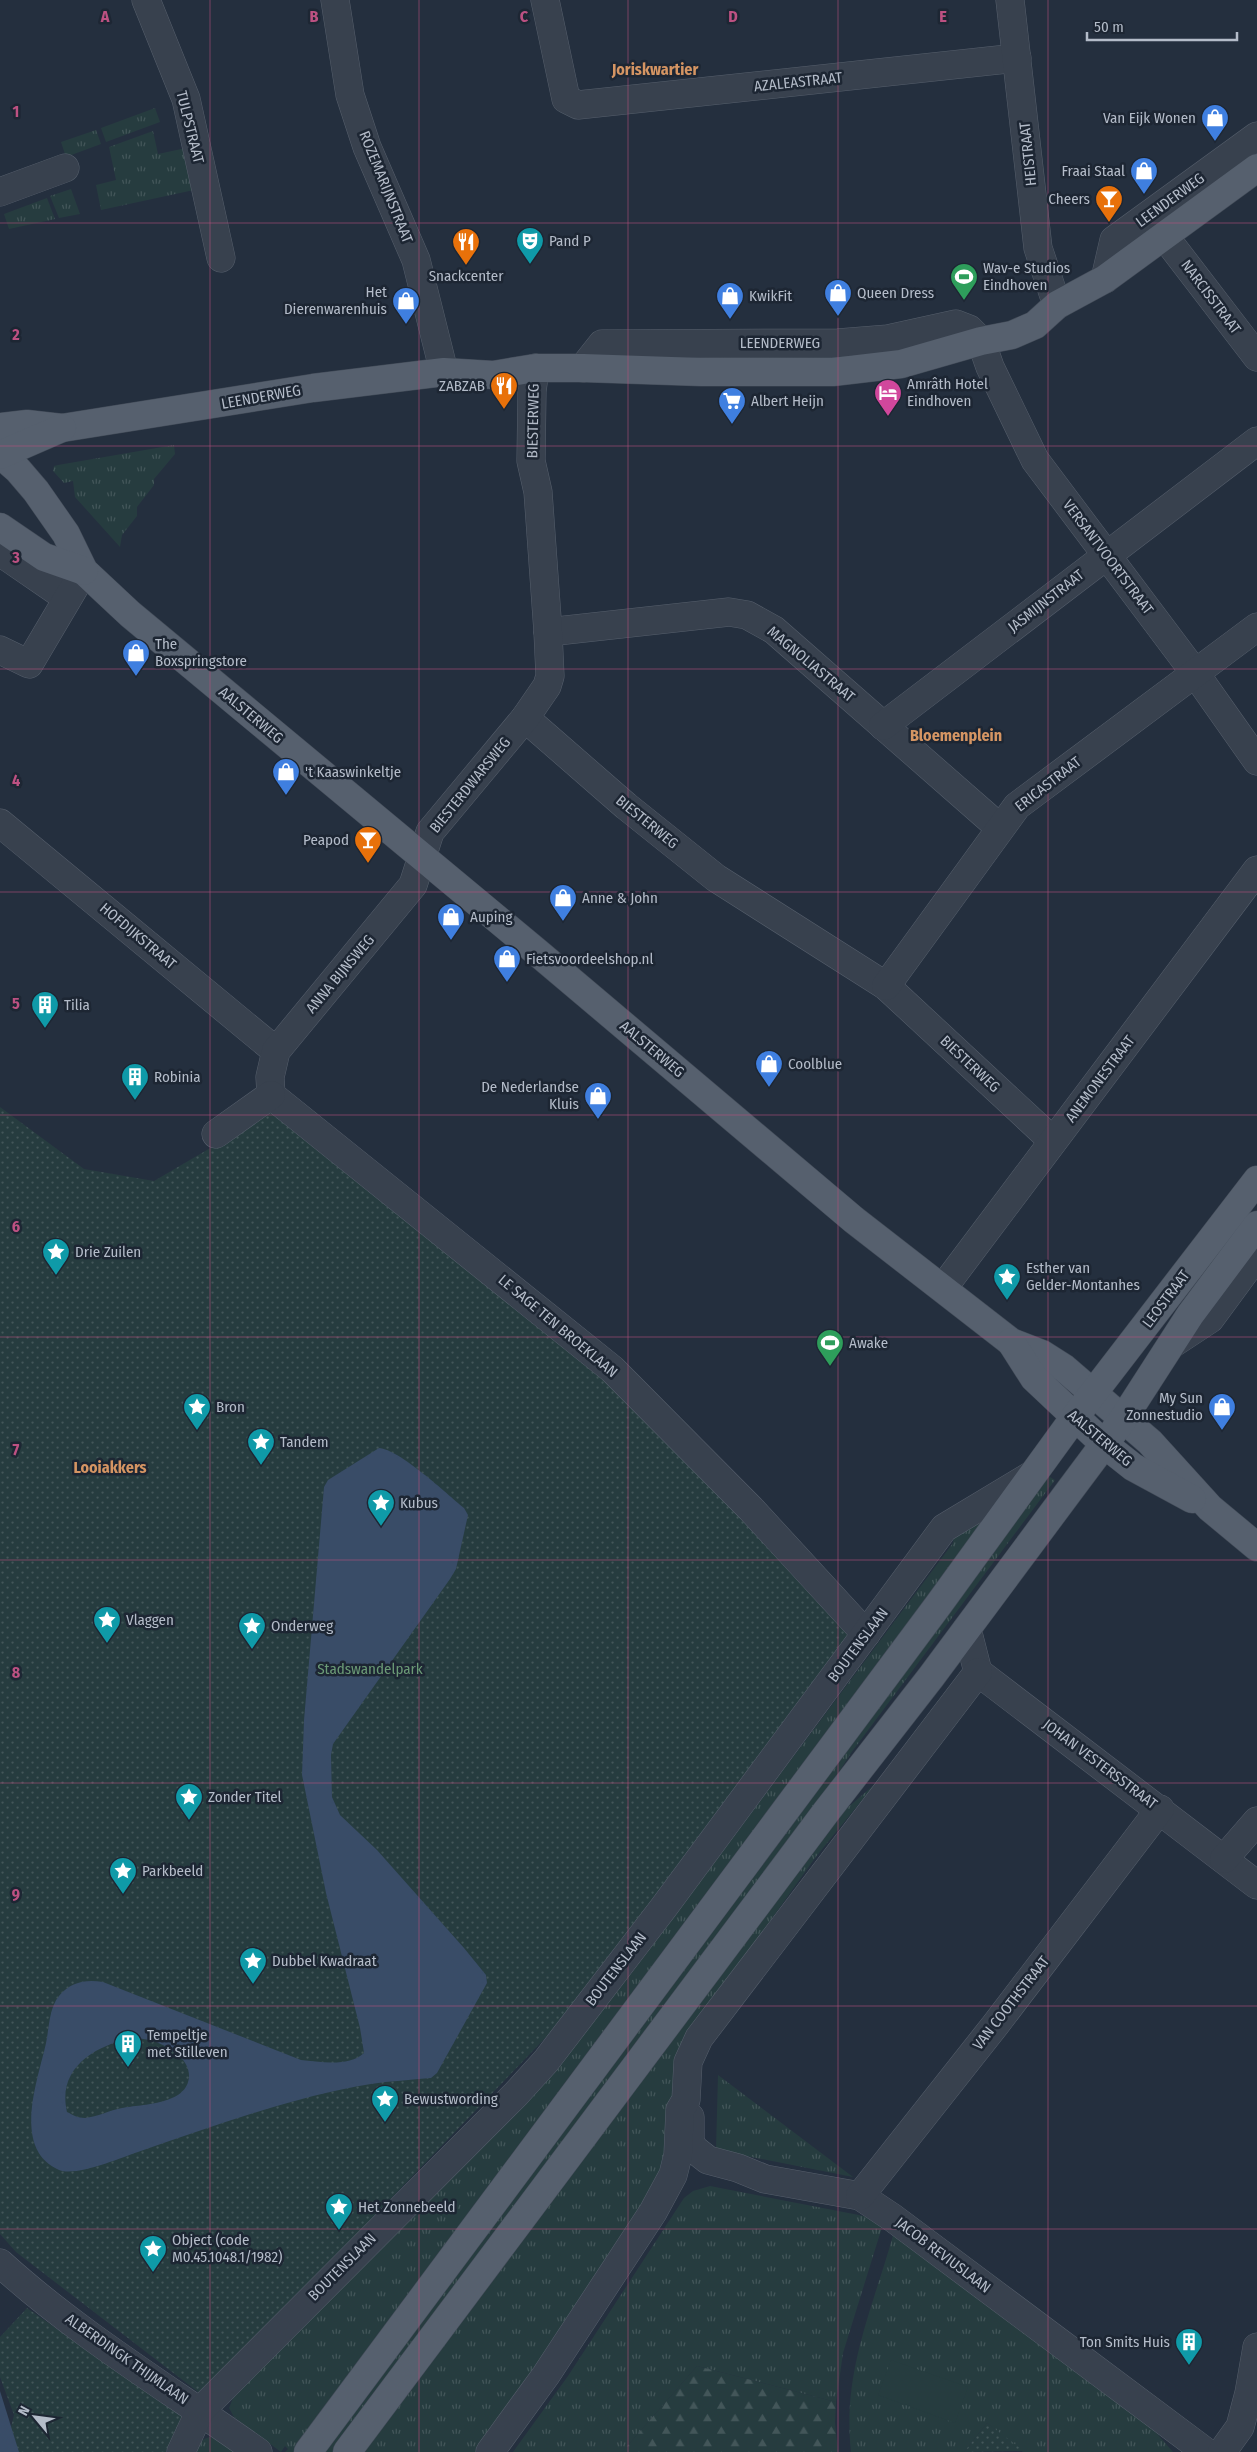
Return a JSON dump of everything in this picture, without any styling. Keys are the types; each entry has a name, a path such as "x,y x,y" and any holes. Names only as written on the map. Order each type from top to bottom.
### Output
{"main road":[{"name":"LEENDERWEG","path":"0,454 62,428 313,388 452,372 475,364 505,364 526,369 583,368 701,372 833,372 902,364 981,341 1012,335 1035,325 1057,304 1105,279 1257,168"},
{"name":"LEENDERWEG","path":"0,427 27,424 62,428"},
{"name":"AALSTERWEG","path":"0,454 18,470 36,491 66,534 84,571 130,614 421,856 425,880 489,933 538,953 854,1220 1011,1342 1042,1354 1057,1363 1150,1442 1210,1508 1257,1547"},
{"name":"AALSTERWEG","path":"0,527 44,558 84,571"},
{"name":"LEOSTRAAT","path":"1074,1418 1257,1180"},
{"name":"LEOSTRAAT","path":"1104,1444 1123,1419 1190,1315 1257,1225"},
{"name":"AALSTERWEG","path":"1011,1342 1034,1378 1074,1418 1104,1444 1133,1467 1210,1508"},
{"name":"BOUTENSLAAN","path":"308,2452 933,1612 1074,1418"},
{"path":"347,2452 826,1812 967,1629 1104,1444"}],"street":[{"name":"TULPSTRAAT","path":"146,0 186,99 221,258"},
{"name":"ROZEMARIJNSTRAAT","path":"335,0 350,94 367,147 421,278 452,372"},
{"name":"AZALEASTRAAT","path":"545,0 566,99 578,105 1017,58"},
{"name":"HEISTRAAT","path":"1010,0 1038,248 1057,304"},
{"name":"LEENDERWEG","path":"1105,279 1114,240 1257,136"},
{"path":"0,192 65,168"},
{"name":"NARCISSTRAAT","path":"1165,237 1257,358"},
{"name":"LEENDERWEG","path":"583,368 602,344 838,343 888,339 956,324 969,329 981,341"},
{"name":"VERSANTVOORTSTRAAT","path":"981,341 990,367 1035,460 1195,673 1257,761"},
{"name":"BIESTERWEG","path":"526,369 532,391 531,461 538,492 550,676 547,686 525,718 626,806 716,878 886,986 1053,1142"},
{"name":"JASMIJNSTRAAT","path":"883,726 1257,441"},
{"path":"0,552 68,598"},
{"path":"0,650 29,664 84,571"},
{"name":"MAGNOLIASTRAAT","path":"548,632 729,612 747,615 774,630 1000,828"},
{"name":"ERICASTRAAT","path":"886,986 942,912 1017,806 1257,627"},
{"name":"BIESTERDWARSWEG","path":"421,856 430,832 525,718"},
{"name":"HOFDIJKSTRAAT","path":"0,823 276,1051"},
{"name":"ANNA BIJNSWEG","path":"271,1095 270,1077 276,1051 413,886 421,856"},
{"name":"ANEMONESTRAAT","path":"943,1288 1257,870"},
{"path":"216,1134 271,1095"},
{"name":"LE SAGE TEN BROEKLAAN","path":"271,1095 612,1369 751,1509 866,1634"},
{"name":"LEOSTRAAT","path":"1172,1344 1210,1319 1257,1256"},
{"name":"BOUTENSLAAN","path":"181,2452 200,2411 516,2094 546,2061 664,1907 944,1528 1032,1475"},
{"path":"490,2452 546,2375 653,2212 673,2175 678,2155 680,2110 686,2100 688,2062 698,2038 978,1672 967,1629"},
{"name":"JOHAN VESTERSSTRAAT","path":"978,1672 1160,1809 1257,1885"},
{"name":"VAN COOTHSTRAAT","path":"860,2196 996,2024 1160,1809"},
{"path":"1224,1859 1257,1821"},
{"name":"JACOB REVIUSLAAN","path":"686,2100 689,2110 690,2141 694,2150 708,2160 738,2168 765,2179 812,2189 860,2196 893,2218 1206,2452"},
{"name":"ALBERDINGK THIJMLAAN","path":"0,2263 32,2290 123,2359 258,2452"},
{"path":"1222,2452 1240,2427 1249,2393 1257,2347"}],"green space":[{"path":"155,108 160,122 106,142 101,128"},
{"path":"96,130 101,144 66,157 61,142"},
{"path":"153,131 158,154 186,148 194,190 101,210 96,185 116,180 109,147"},
{"path":"71,189 80,214 59,218 50,196"},
{"path":"47,198 55,219 9,229 4,214"},
{"path":"174,445 175,454 154,479 154,485 137,507 137,516 122,535 120,547 75,497 73,481 64,483 53,471 54,466 58,465"},
{"name":"Stadswandelpark","path":"0,1107 84,1169 154,1181 277,1109 604,1379 862,1640 576,2006 202,2395 16,2252 0,2234"},
{"path":"1045,1474 1055,1480 851,1753 821,1800 336,2452 318,2452"},
{"path":"994,1510 296,2452 285,2452 288,2449 285,2446 281,2452 234,2417 229,2408 233,2398 624,1970 631,1974 953,1543 954,1534"},
{"path":"875,1784 815,1858 685,2040 666,2177 480,2452 359,2452 825,1827"},
{"path":"718,2075 853,2177 716,2150"},
{"path":"710,2186 869,2217 883,2224 843,2353 836,2402 697,2366 622,2452 513,2452 568,2376 684,2198 693,2191"},
{"path":"894,2232 1146,2421 1173,2452 1023,2452 987,2423 964,2452 851,2452 849,2422 855,2367 861,2340"},
{"path":"27,2308 183,2417 166,2452 5,2452 14,2415 0,2377 0,2337"},
{"path":"891,2360 968,2387 955,2423 878,2395"},
{"path":"697,2366 836,2402 835,2423 838,2452 622,2452"},
{"path":"987,2423 1024,2451 964,2452"},
{"path":"216,2438 234,2452 189,2452 204,2439"}],"water":[{"path":"379,1448 388,1450 435,1483 464,1508 468,1515 456,1569 333,1744 331,1755 332,1797 340,1815 377,1850 464,1948 486,1975 487,1983 437,2073 431,2078 371,2084 312,2096 224,2122 98,2166 76,2171 59,2170 44,2160 36,2146 32,2130 32,2112 34,2094 53,2006 63,1991 73,1985 85,1981 103,1982 301,2060 343,2062 364,2053 360,2028 326,1893 302,1775 304,1720 324,1487 328,1480","holes":["130,2038 162,2044 183,2060 189,2076 187,2086 181,2093 173,2098 152,2104 117,2109 85,2118 67,2112 65,2097 68,2083 73,2072 81,2062 104,2047"]},
{"path":"0,2391 19,2452 0,2452"}],"place":[{"name":"Van Eijk Wonen","path":"1215,142"},
{"name":"Fraai Staal","path":"1144,195"},
{"name":"Cheers","path":"1109,223"},
{"name":"Pand P","path":"530,265"},
{"name":"Snackcenter","path":"466,266"},
{"name":"Wav-e Studios Eindhoven","path":"964,301"},
{"name":"Queen Dress","path":"838,317"},
{"name":"KwikFit","path":"730,320"},
{"name":"Het Dierenwarenhuis","path":"406,325"},
{"name":"ZABZAB","path":"504,410"},
{"name":"Amrâth Hotel Eindhoven","path":"888,417"},
{"name":"Albert Heijn","path":"732,425"},
{"name":"The Boxspringstore","path":"136,677"},
{"name":"'t Kaaswinkeltje","path":"286,796"},
{"name":"Peapod","path":"368,864"},
{"name":"Anne & John","path":"563,922"},
{"name":"Auping","path":"451,941"},
{"name":"Fietsvoordeelshop.nl","path":"507,983"},
{"name":"Tilia","path":"45,1029"},
{"name":"Coolblue","path":"769,1088"},
{"name":"Robinia","path":"135,1101"},
{"name":"De Nederlandse Kluis","path":"598,1120"},
{"name":"Drie Zuilen","path":"56,1276"},
{"name":"Esther van Gelder-Montanhes","path":"1007,1301"},
{"name":"Awake","path":"830,1367"},
{"name":"Bron","path":"197,1431"},
{"name":"My Sun Zonnestudio","path":"1222,1431"},
{"name":"Tandem","path":"261,1466"},
{"name":"Kubus","path":"381,1527"},
{"name":"Vlaggen","path":"107,1644"},
{"name":"Onderweg","path":"252,1650"},
{"name":"Zonder Titel","path":"189,1821"},
{"name":"Parkbeeld","path":"123,1895"},
{"name":"Dubbel Kwadraat","path":"253,1985"},
{"name":"Tempeltje met Stilleven","path":"128,2068"},
{"name":"Bewustwording","path":"385,2123"},
{"name":"Het Zonnebeeld","path":"339,2231"},
{"name":"Object (code M0.45.1048.1/1982)","path":"153,2273"},
{"name":"Ton Smits Huis","path":"1189,2366"}],"district":[{"name":"Joriskwartier","path":"655,69"},
{"name":"Bloemenplein","path":"956,735"},
{"name":"Looiakkers","path":"110,1467"}]}
